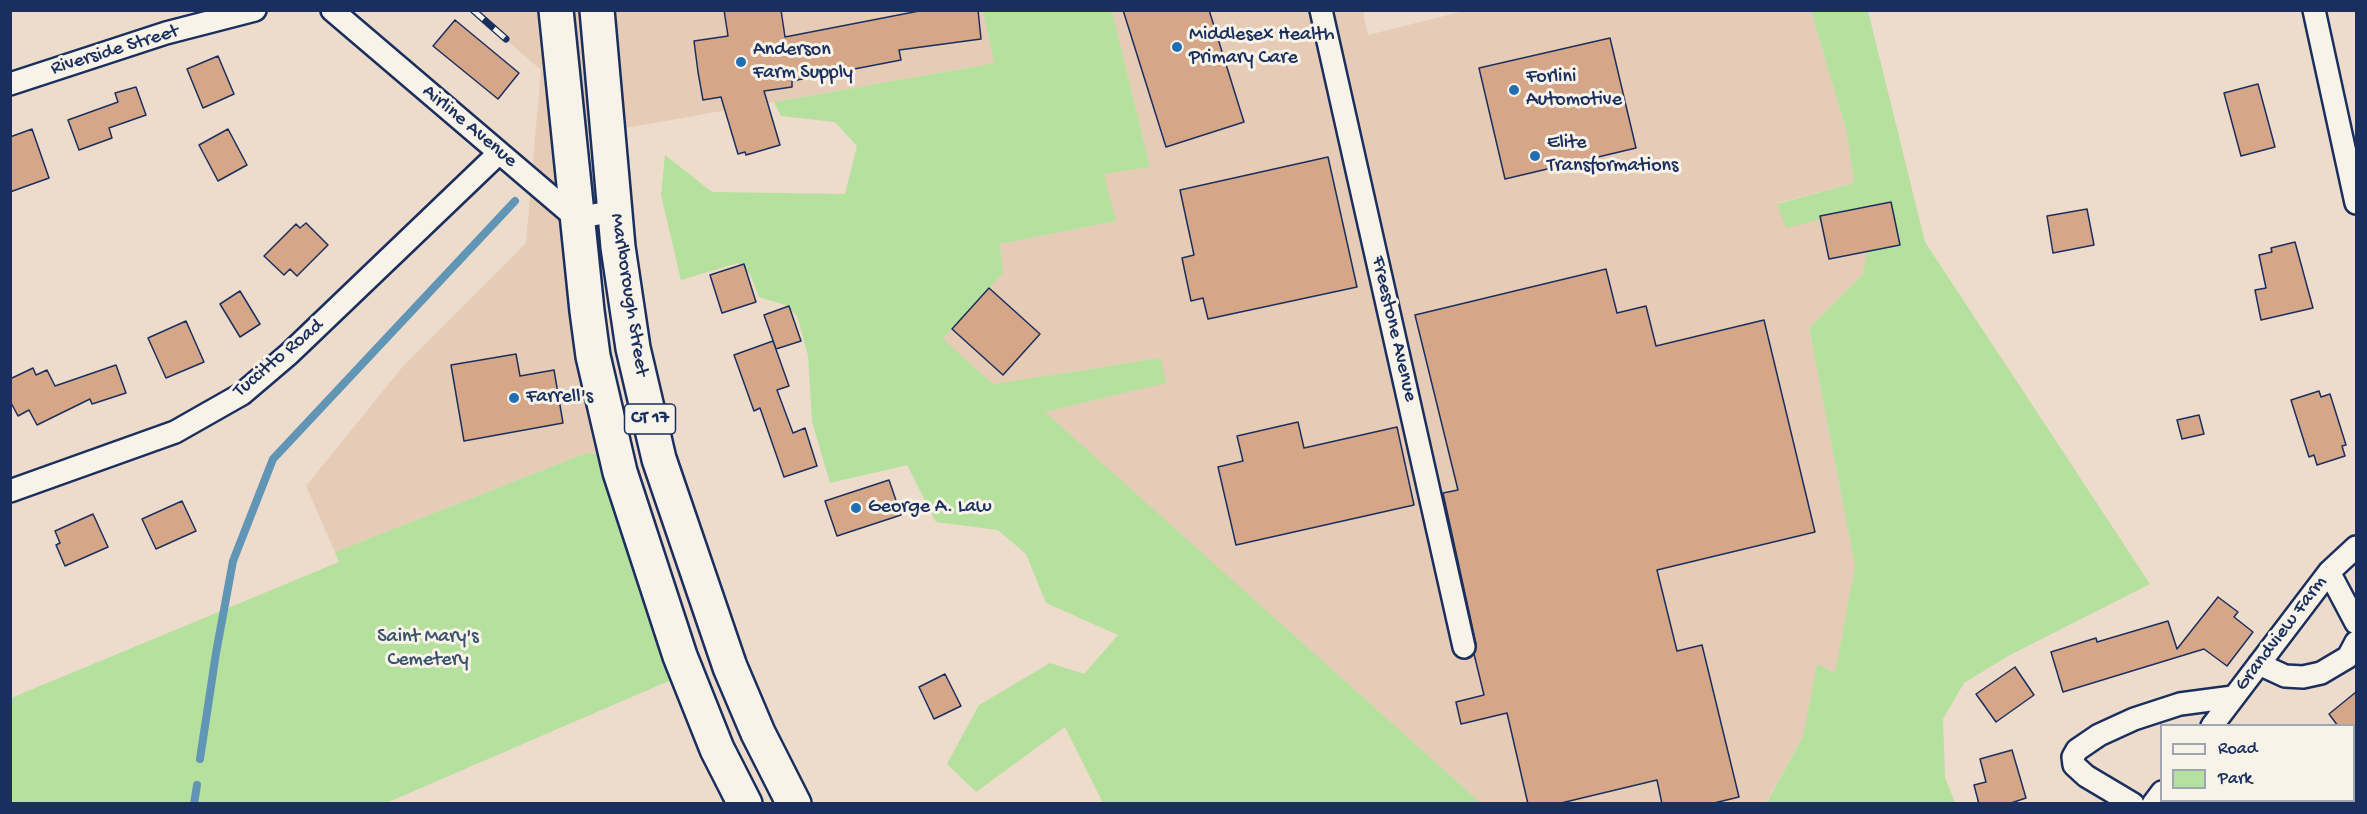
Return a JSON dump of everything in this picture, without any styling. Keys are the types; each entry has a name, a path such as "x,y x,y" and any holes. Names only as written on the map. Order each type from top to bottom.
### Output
{"highway":[{"name":"Marlborough Street","path":"556,10 576,218 593,356 620,472 680,656 717,749 745,804"},
{"name":"Marlborough Street","path":"597,10 615,211 633,348 659,459 730,667 758,733 794,804"}],"street":[{"name":"Riverside Street","path":"10,84 166,33 255,10"},
{"name":"Airline Avenue","path":"332,10 576,218"},
{"name":"Freestone Avenue","path":"1321,10 1464,647"},
{"path":"2314,10 2356,203"},
{"name":"Tuccitto Road","path":"10,491 175,432 242,394 289,354 499,153"},
{"path":"576,218 615,211"},
{"name":"Grandview Farm","path":"2213,724 2329,572 2356,547"},
{"path":"2329,572 2350,607 2356,623"},
{"path":"2259,664 2285,676 2303,677 2321,673 2348,657 2356,642"},
{"path":"2133,804 2086,776 2074,765 2073,757 2077,750 2099,735 2143,716 2180,704 2233,697"}],"shaded area":[{"path":"473,11 983,11 994,63 552,141 602,454 586,453 335,552 306,486 404,365 526,243 541,70"},
{"path":"1112,11 1363,11 1368,35 1464,11 1811,11 1847,133 1854,183 1778,203 1875,206 1863,274 1809,328 1855,566 1835,673 1817,665 1803,736 1766,803 1481,803 1044,412 1165,383 1161,358 993,384 942,339 1003,273 1000,244 1115,221 1104,174 1150,167"}],"green space":[{"path":"983,11 1112,11 1150,167 1104,174 1116,221 1000,244 1003,273 943,339 993,384 1161,358 1166,383 1045,412 1481,803 1103,803 1065,727 976,792 947,764 979,705 1050,663 1084,674 1118,635 1046,603 1026,554 998,530 936,522 907,465 830,483 812,422 808,355 797,316 785,305 759,297 750,274 738,263 681,280 661,195 665,155 712,192 845,194 857,146 835,122 781,116 774,102 994,63"},
{"path":"1811,11 1868,11 1925,242 2150,584 2008,656 1964,683 1943,719 1945,777 1955,803 1766,804 1803,736 1817,664 1835,673 1855,566 1809,328 1863,274 1875,206 1786,228 1777,204 1854,183 1847,133"},
{"name":"Saint Mary's Cemetery","path":"586,453 602,454 671,680 386,803 11,804 11,698 339,562 335,552"}],"building":[{"path":"724,10 781,10 785,37 919,11 978,10 981,39 899,50 901,60 792,81 792,87 764,91 780,145 746,155 745,152 738,154 721,97 703,100 698,72 694,41 728,36"},
{"name":"Middlesex Health Primary Care","path":"1123,10 1209,10 1244,122 1166,147"},
{"path":"455,20 519,73 498,99 433,46"},
{"path":"1610,38 1636,148 1505,179 1479,68"},
{"path":"218,56 234,94 203,108 187,69"},
{"path":"2258,84 2275,147 2241,156 2224,93"},
{"path":"136,87 146,115 109,128 112,138 79,150 68,120 118,102 115,93"},
{"path":"32,129 49,178 10,192 10,137"},
{"path":"228,129 247,165 218,181 199,145"},
{"path":"1328,157 1357,287 1208,319 1203,298 1191,301 1182,258 1194,255 1180,190"},
{"path":"1891,202 1900,245 1829,259 1820,216"},
{"path":"2087,209 2094,245 2053,253 2047,216"},
{"path":"306,223 328,245 297,276 290,269 284,275 264,256 296,224 300,228"},
{"path":"2295,242 2313,308 2261,320 2255,290 2266,288 2259,255 2272,252 2271,248"},
{"path":"744,264 756,302 722,313 710,275"},
{"path":"1606,269 1617,313 1646,306 1656,346 1764,320 1815,532 1657,570 1677,651 1702,645 1739,797 1710,804 1662,804 1657,780 1557,804 1528,804 1507,713 1461,724 1456,702 1484,695 1474,654 1476,644 1443,493 1458,490 1415,315"},
{"path":"989,288 1040,334 1003,375 952,329"},
{"path":"240,291 260,324 240,337 220,304"},
{"path":"789,306 801,341 776,349 764,315"},
{"path":"186,321 204,362 166,378 148,338"},
{"path":"773,341 789,386 777,390 793,433 805,428 817,466 784,477 760,408 754,411 734,355"},
{"name":"Farrell's","path":"516,354 520,376 554,370 563,423 464,441 451,365"},
{"path":"116,365 126,393 92,404 90,399 37,425 29,410 18,416 10,401 10,379 33,368 36,375 47,370 55,386"},
{"path":"2319,391 2321,397 2330,394 2346,445 2342,446 2345,456 2317,465 2314,455 2309,457 2291,400"},
{"path":"2199,415 2204,434 2182,439 2177,420"},
{"path":"1298,422 1304,448 1397,427 1414,505 1236,545 1218,467 1243,461 1237,436"},
{"path":"889,480 901,515 837,536 825,501"},
{"path":"182,501 196,531 156,549 142,519"},
{"path":"93,514 108,547 65,566 56,545 60,543 55,531"},
{"path":"2218,597 2238,612 2234,617 2253,632 2227,666 2204,649 2063,692 2051,652 2096,638 2097,642 2168,621 2177,649"},
{"path":"2015,667 2034,695 1996,722 1976,694"},
{"path":"945,674 961,706 934,719 919,687"},
{"path":"2356,692 2356,726 2355,724 2336,724 2329,714"},
{"path":"2012,750 2026,798 2008,804 1979,804 1974,785 1986,782 1980,759"}],"waterway":[{"path":"200,759 233,561 273,459 515,201"},
{"path":"194,804 197,785"}],"railway":[{"path":"473,10 506,39"}],"place":[{"name":"Middlesex Health Primary Care","path":"1177,47"},
{"name":"Anderson Farm Supply","path":"741,62"},
{"name":"Forlini Automotive","path":"1514,90"},
{"name":"Elite Transformations","path":"1535,156"},
{"name":"Farrell's","path":"514,398"},
{"name":"George A. Law","path":"856,508"}]}
